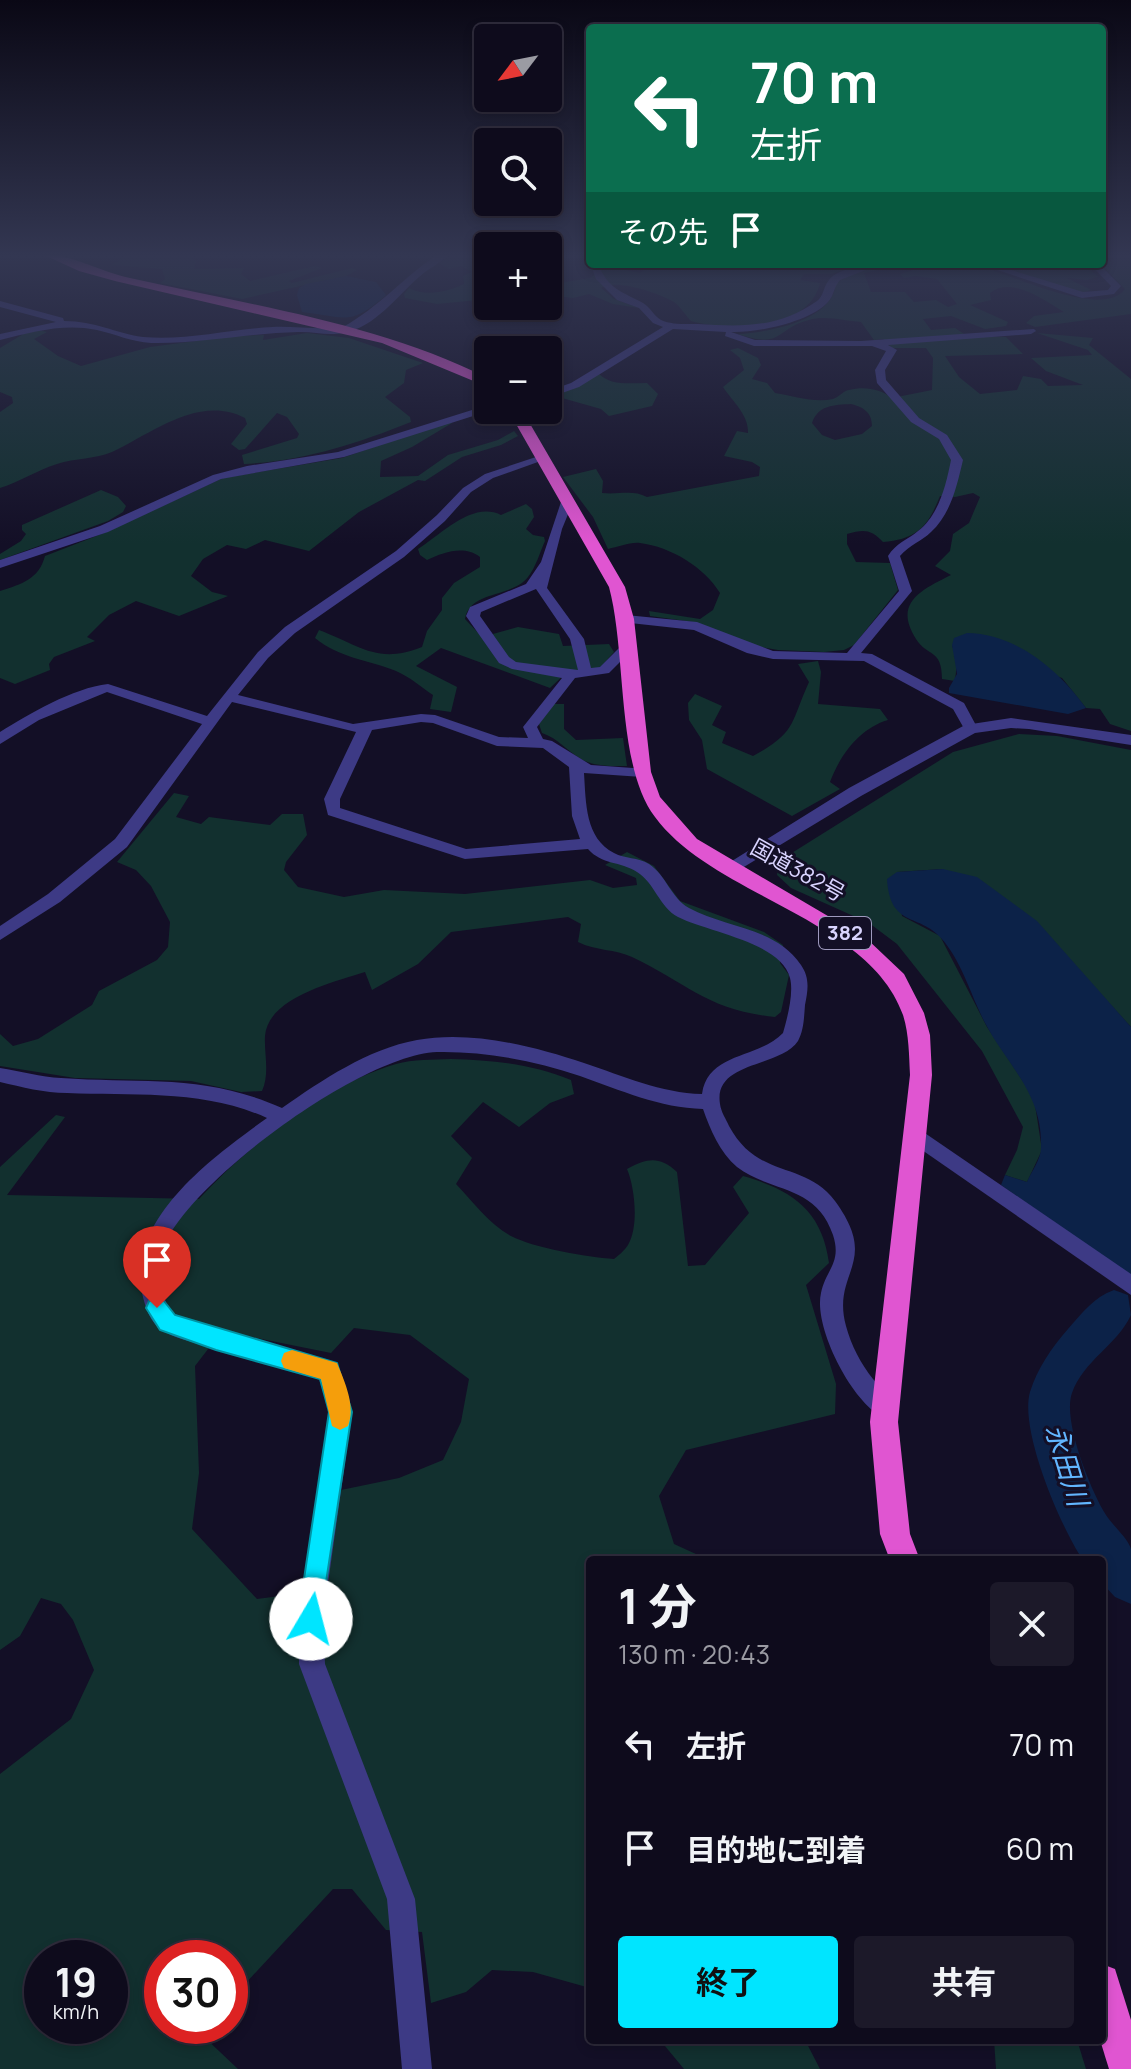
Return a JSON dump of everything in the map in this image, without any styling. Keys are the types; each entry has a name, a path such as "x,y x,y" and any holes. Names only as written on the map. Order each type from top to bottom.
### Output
{"highway":[{"path":"412,351 474,376"},
{"name":"国道382号","path":"523,424 617,587 626,619 642,772 651,797 674,828 728,869 843,931 880,960 896,980 913,1013 919,1035 921,1075 884,1436 895,1534 903,1556"},
{"path":"1106,1996 1127,2069"}],"street":[{"path":"562,390 631,351"},
{"path":"852,655 906,591 894,556 899,546 924,533 936,520 957,460 943,437 915,420 881,381 880,370 892,351"},
{"path":"0,564 104,529 217,477 338,455 445,417 474,411"},
{"path":"0,934 43,907 121,843 229,697 263,655 290,630 400,554 467,490 489,476 543,458"},
{"path":"537,741 530,727 578,673 577,639 541,588 567,502"},
{"path":"547,563 531,587 475,610 473,616 504,660 512,665 578,673 604,670 627,648"},
{"path":"626,619 697,626 752,650 773,655 867,657 959,706 971,729"},
{"path":"0,739 34,717 108,688 210,722"},
{"path":"229,697 353,728 421,718 449,723 497,741 537,741 558,750 576,765 607,772 642,772"},
{"path":"728,869 855,792 971,729 1029,724 1131,740"},
{"path":"366,727 332,799 333,811 465,854 593,843"},
{"path":"576,765 581,826 609,858 642,866 658,881 680,911 747,933 795,969 800,980 792,1037 782,1046 727,1067 712,1086 710,1102 733,1150 751,1165 811,1188 838,1223 847,1246 846,1265 830,1293 833,1314 850,1367 868,1393 885,1407"},
{"path":"417,2069 401,1899 312,1664 311,1619 341,1412 336,1387 329,1371 167,1323 157,1308 150,1281 155,1240 181,1206 226,1161 315,1093 378,1057 398,1050 441,1045 475,1046 569,1065 660,1096 710,1102"},
{"path":"0,1075 46,1084 139,1084 228,1094 252,1101 283,1117"},
{"path":"916,1135 1131,1286"}],"green space":[{"path":"0,351 50,351 81,366 137,351 386,351 423,363 406,370 404,383 385,397 410,417 411,422 350,444 288,459 244,464 242,455 297,438 299,434 287,417 277,413 245,449 239,450 231,444 247,424 245,418 228,412 193,413 112,452 57,464 0,488 0,412 13,403 12,397 0,392"},
{"path":"731,351 743,351 758,358 761,365 752,379 767,383 775,393 818,400 833,399 861,388 877,390 892,398 932,390 933,358 928,351 1020,351 1023,354 945,356 959,377 980,394 1017,390 1023,376 1041,379 1048,386 1083,385 1046,371 1031,358 1092,355 1088,351 1096,351 1131,379 1131,731 1110,724 1100,709 1086,708 1062,678 952,645 957,662 955,681 942,679 937,657 920,645 910,627 909,607 921,592 951,575 935,566 950,551 953,534 969,523 980,497 973,493 940,496 926,523 905,538 883,542 867,531 847,534 847,544 856,562 890,563 898,590 854,645 844,650 824,652 760,647 693,622 650,616 649,611 700,619 713,610 720,593 696,567 663,549 636,543 608,549 593,517 563,477 596,469 603,481 602,493 631,493 647,497 759,476 760,467 752,462 724,456 737,431 748,433 743,414 723,387 744,370 740,358","holes":["851,404 869,414 872,426 862,434 835,440 822,435 812,423 822,409"]},
{"path":"599,374 615,382 647,383 658,394 652,406 609,416 601,409 562,398 562,393"},
{"path":"450,421 452,423 412,447 381,461 380,477 418,476 448,455 498,440 514,431 518,436 501,445 462,457 425,481 418,480 359,512 309,551 265,540 246,549 227,545 203,559 191,576 212,592 228,596 179,616 136,601 109,615 87,637 95,641 54,657 49,664 50,670 15,684 0,678 0,591 34,575 45,556 104,533 223,478 342,458"},
{"path":"101,490 118,497 126,506 123,512 108,521 0,560 0,554 21,541 26,534 22,525"},
{"path":"526,504 532,509 534,517 526,529 533,535 544,537 545,541 533,569 521,584 475,603 465,619 482,637 518,627 559,634 563,646 609,644 614,652 599,669 568,671 550,688 441,648 416,666 457,687 451,712 430,709 433,695 401,673 344,654 315,638 319,630 357,647 380,653 393,654 422,647 427,631 442,610 442,598 454,583 480,567 480,557 461,551 447,552 427,560 418,549 468,516 479,512 501,515"},
{"path":"818,661 821,672 818,704 880,709 888,720 869,729 845,753 830,782 840,789 792,816 707,769 702,740 689,720 688,703 695,694 722,706 712,725 726,732 722,743 753,756 778,740 795,718 809,682 798,664"},
{"path":"554,704 564,704 564,729 576,740 623,738 627,766 586,762 542,733 539,724"},
{"path":"1019,734 1057,736 1131,750 1131,1027 1099,992 943,869 897,872 902,916 940,936 987,1027 1034,1098 1042,1150 1027,1182 1005,1175 1017,1150 1023,1127 982,1051 897,944 869,923 791,888 777,875 779,861 953,752"},
{"path":"174,793 189,796 176,817 201,824 209,817 270,825 282,814 303,814 307,835 286,862 284,870 298,887 344,897 384,890 465,894 590,880 613,888 637,885 636,878 605,865 627,852 654,866 680,901 764,932 783,945 780,963 789,975 781,1012 775,1017 732,1008 699,994 632,957 578,942 581,924 568,917 451,932 418,964 372,990 365,972 321,986 290,1001 269,1022 265,1036 266,1070 262,1091 241,1092 191,1081 75,1078 0,1066 0,1034 13,1046 38,1039 92,1005 99,991 157,960 168,947 170,922 151,886 136,870 117,862"},
{"path":"416,1060 482,1060 542,1070 571,1080 574,1094 550,1103 519,1127 483,1102 451,1136 472,1158 456,1184 503,1231 533,1244 614,1259 628,1245 634,1228 634,1197 627,1169 653,1160 665,1163 677,1172 688,1266 705,1265 749,1213 733,1187 743,1176 776,1188 802,1205 820,1229 829,1263 806,1285 836,1384 835,1414 686,1450 659,1496 674,1544 700,1556 586,1556 586,1987 533,1972 492,1970 466,1992 431,2003 422,1932 386,1930 352,1889 333,1889 248,1981 248,1940 144,1940 144,2044 212,2044 238,2069 0,2069 0,1774 71,1719 94,1670 73,1620 61,1604 41,1598 20,1636 0,1650 0,1167 56,1115 65,1117 7,1195 199,1199 240,1158 290,1119 343,1086 396,1064","holes":["354,1328 410,1335 469,1379 461,1422 443,1460 399,1478 341,1490 326,1590 257,1599 192,1529 199,1473 195,1366 222,1331 331,1353"]},
{"path":"663,2044 807,2044 820,2069 684,2069"},
{"path":"994,2044 1078,2044 1086,2069 996,2069"}],"water":[{"path":"967,633 1002,640 1034,656 1062,680 1086,708 1068,714 949,693 957,674 952,645 954,638"},
{"path":"943,869 977,877 1037,921 1131,1027 1131,1276 1001,1185 1005,1175 1027,1182 1041,1152 1040,1128 1030,1095 984,1021 948,947 932,930 900,913 889,895 887,879 897,872"}],"waterway":[{"name":"永田川","path":"1114,1308 1063,1368 1049,1403 1054,1437 1079,1511 1100,1545 1131,1581"}],"slow traffic":[{"path":"292,1361 329,1371 336,1387 340,1419"}],"route":[{"path":"157,1308 167,1323 329,1371 341,1412 311,1619"}]}
